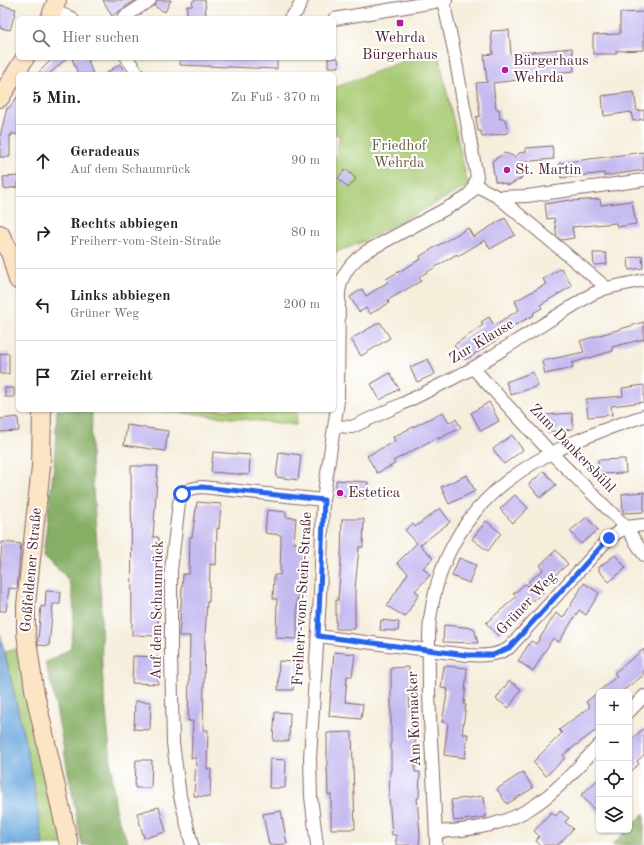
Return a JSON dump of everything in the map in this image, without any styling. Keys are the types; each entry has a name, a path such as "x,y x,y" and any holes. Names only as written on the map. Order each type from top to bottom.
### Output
{"main road":[{"path":"16,72 24,60"},
{"path":"0,98 16,72"},
{"path":"0,234 11,255 16,273"},
{"name":"Goßfeldener Straße","path":"42,412 41,467 26,605 26,633 34,689 69,845"}],"street":[{"path":"126,16 150,0"},
{"path":"292,16 297,11 302,0"},
{"path":"443,0 454,46 477,177 475,185 498,198 607,288"},
{"path":"336,19 446,0"},
{"path":"53,10 67,16"},
{"path":"129,60 137,72"},
{"path":"498,198 526,196 644,180"},
{"name":"Freiherr-vom-Stein-Straße","path":"336,411 338,382 339,292 342,276 346,269 355,259 367,251 464,199 475,185"},
{"name":"Zur Klause","path":"335,426 352,427 402,404 473,368 577,302 607,288 644,280"},
{"name":"Zum Dankersbühl","path":"473,368 550,452 626,527 644,555"},
{"name":"Freiherr-vom-Stein-Straße","path":"317,845 311,797 310,758 318,636 324,500 336,412"},
{"name":"Am Kornacker","path":"436,845 430,736 430,619 434,597 441,573 460,533 482,503 496,490 550,452 644,416"},
{"name":"Auf dem Schaumrück","path":"192,845 180,796 175,758 171,656 172,570 179,503 182,494 190,488 202,487 324,500"},
{"name":"Grüner Weg","path":"318,636 482,656 502,652 509,648 609,538 626,527 644,525"},
{"path":"632,709 644,696"},
{"path":"436,832 465,831 492,826 515,818 535,807 551,794 596,748"}],"green space":[{"name":"Friedhof Wehrda","path":"437,48 468,186 362,242 336,252 336,155 340,136 336,135 336,87"},
{"path":"57,412 92,412 91,460 101,601 102,670 116,813 129,845 82,845 52,687 45,663 70,649 73,634 73,597 69,582 61,571 43,555 54,465"},
{"path":"176,412 297,412 296,425"},
{"path":"18,649 66,845 43,845 31,768 5,652"},
{"path":"644,813 644,845 612,845 624,833 632,833 632,825"}],"water":[{"path":"0,633 31,768 43,845 2,845 0,836"}],"building":[{"path":"103,0 136,0 112,16"},
{"path":"157,0 171,0 165,12 154,6"},
{"path":"193,0 205,0 206,16 187,16 187,6 192,6"},
{"path":"0,5 16,9 10,30 0,28"},
{"path":"644,12 644,50 616,51 616,54 593,54 593,35 620,34 620,13"},
{"path":"509,30 511,54 572,48 574,71 518,76 518,80 493,83 496,109 499,109 500,119 505,119 508,133 482,137 481,131 478,131 476,117 480,116 476,83 487,82 484,55 493,54 491,31"},
{"path":"336,58 338,58 339,67 328,67 328,60 336,60"},
{"path":"51,60 65,60 51,72 39,72"},
{"path":"73,60 88,60 92,72 77,72"},
{"path":"180,60 277,60 277,69 180,65"},
{"path":"120,64 125,72 108,72"},
{"path":"634,92 637,111 644,110 644,119 633,121 631,112 604,116 602,96"},
{"path":"16,99 16,134 12,133 12,136 10,135 10,157 0,157 0,136 7,108 9,108"},
{"name":"St. Martin","path":"552,146 554,159 519,162 522,178 509,185 495,181 492,161 505,153 516,157 519,153 526,152 526,148"},
{"path":"644,152 644,170 604,176 604,173 561,178 559,163"},
{"path":"346,169 356,179 348,188 338,178"},
{"path":"16,176 16,187 4,189 3,177"},
{"path":"600,199 601,205 632,201 636,224 617,227 616,223 572,227 574,238 561,240 557,237 554,218 547,219 545,204 570,200"},
{"path":"505,218 515,235 490,249 485,240 458,256 457,254 419,277 421,281 388,300 389,303 370,314 366,308 359,312 350,297 362,289 366,296 388,282 386,279 421,259 420,256 468,228 473,237"},
{"path":"593,253 606,253 607,264 594,265"},
{"path":"642,256 643,268 629,270 628,258"},
{"path":"561,268 572,286 540,305 542,308 533,313 534,315 500,333 503,336 465,360 454,345 483,325 481,322 489,317 494,325 519,310 515,301 546,284 543,279"},
{"path":"380,322 390,338 361,356 351,339"},
{"path":"644,322 644,339 612,347 613,351 572,363 573,368 545,374 542,361 584,352 580,341"},
{"path":"9,353 9,374 0,374 0,354"},
{"path":"428,359 435,374 417,382 410,367"},
{"path":"533,372 538,386 511,395 506,382"},
{"path":"390,373 399,389 380,400 371,384"},
{"path":"644,385 644,402 611,406 612,415 588,417 586,399 623,396 622,388"},
{"path":"5,388 14,388 14,397 5,397"},
{"path":"489,402 499,421 481,431 471,413"},
{"path":"443,412 449,422 456,419 461,428 438,439 438,437 393,461 395,464 377,473 367,456 395,441 393,437"},
{"path":"572,413 573,429 547,432 545,415"},
{"path":"18,417 19,431 0,432 0,419"},
{"path":"127,425 168,431 165,451 124,445"},
{"path":"512,435 523,450 504,464 493,449"},
{"path":"213,452 250,455 249,475 211,472"},
{"path":"279,452 301,455 298,480 276,477"},
{"path":"625,459 626,473 598,474 598,460"},
{"path":"131,466 158,466 153,537 158,537 158,636 132,635"},
{"path":"544,471 556,485 540,498 529,484"},
{"path":"467,475 475,491 449,504 441,487"},
{"path":"336,480 368,482 367,498 336,496"},
{"path":"644,492 644,512 623,513 622,494"},
{"path":"515,495 528,508 513,523 500,509"},
{"path":"197,502 221,504 219,529 217,528 216,565 210,564 209,602 207,602 205,637 203,730 208,730 207,769 211,769 210,797 194,796 196,758 191,758 193,721 188,721 190,636 179,636 183,574 189,574 190,537 192,537"},
{"path":"440,508 450,522 420,545 433,558 423,568 430,575 415,591 419,594 405,617 387,606 408,573 397,563 417,543 405,530 413,524 415,527"},
{"path":"267,510 286,512 286,517 296,518 294,543 303,543 297,601 297,639 276,638 277,599 273,599 274,575 280,575 281,535 265,533"},
{"path":"587,517 598,530 581,544 570,531"},
{"path":"342,519 364,519 363,547 359,547 355,589 355,629 336,629 336,600 338,600 341,560"},
{"path":"486,521 501,533 488,551 472,539"},
{"path":"2,542 21,544 17,589 9,588 6,611 0,611 0,569"},
{"path":"556,550 568,564 538,590 544,592 514,616 517,619 498,636 486,623 516,597 513,594 525,584 537,589 528,582 543,570 540,565"},
{"path":"615,555 626,568 609,582 599,571 599,567"},
{"path":"459,558 476,565 469,583 452,576"},
{"path":"584,583 599,593 586,615 579,610 559,642 553,638 533,671 518,661 531,641 536,644 556,613 563,618"},
{"path":"46,591 61,592 60,604 53,604 49,646 38,645 41,606 45,607"},
{"path":"381,620 399,622 398,631 380,630"},
{"path":"444,625 474,628 478,643 443,642"},
{"path":"644,649 644,675 625,689 602,689 617,676 614,673"},
{"path":"334,652 355,654 352,676 347,676 345,702 363,704 361,719 329,716"},
{"path":"133,656 159,657 158,684 132,683"},
{"path":"279,661 294,662 293,690 278,690"},
{"path":"444,666 467,668 464,705 466,705 462,734 468,734 465,758 444,755 448,723 442,722 448,689 441,688"},
{"path":"409,667 409,678 414,678 414,692 409,692 411,734 415,734 415,772 420,772 419,798 417,798 420,834 419,845 396,845 396,835 392,835 389,797 391,771 391,668"},
{"path":"509,681 521,689 509,708 496,699"},
{"path":"596,694 596,730 563,755 565,758 546,776 533,762 562,733 559,730 590,707 586,702"},
{"path":"135,701 151,702 150,730 134,729"},
{"path":"275,712 290,713 289,741 273,741"},
{"path":"644,728 644,755 637,761 639,764 632,770 632,761 632,739"},
{"path":"352,732 355,829 331,829 331,794 328,795 327,733"},
{"path":"270,759 286,760 285,788 269,788"},
{"path":"136,760 152,760 151,788 135,788"},
{"path":"523,772 533,788 507,804 497,789"},
{"path":"596,782 596,812 581,795"},
{"path":"484,796 486,817 454,821 451,800"},
{"path":"159,807 166,832 144,838 137,813"},
{"path":"281,811 287,844 269,845 263,814"},
{"path":"560,811 569,818 565,822 573,829 558,845 540,845 536,841 539,836 534,831 551,812 556,816"}],"place":[{"name":"Wehrda Bürgerhaus","path":"400,23"},
{"name":"Bürgerhaus Wehrda","path":"505,70"},
{"name":"St. Martin","path":"507,170"},
{"name":"Estetica","path":"340,493"}],"route":[{"path":"182,494 190,488 202,487 324,500 318,636 467,655 493,655 509,648 609,538"}]}
